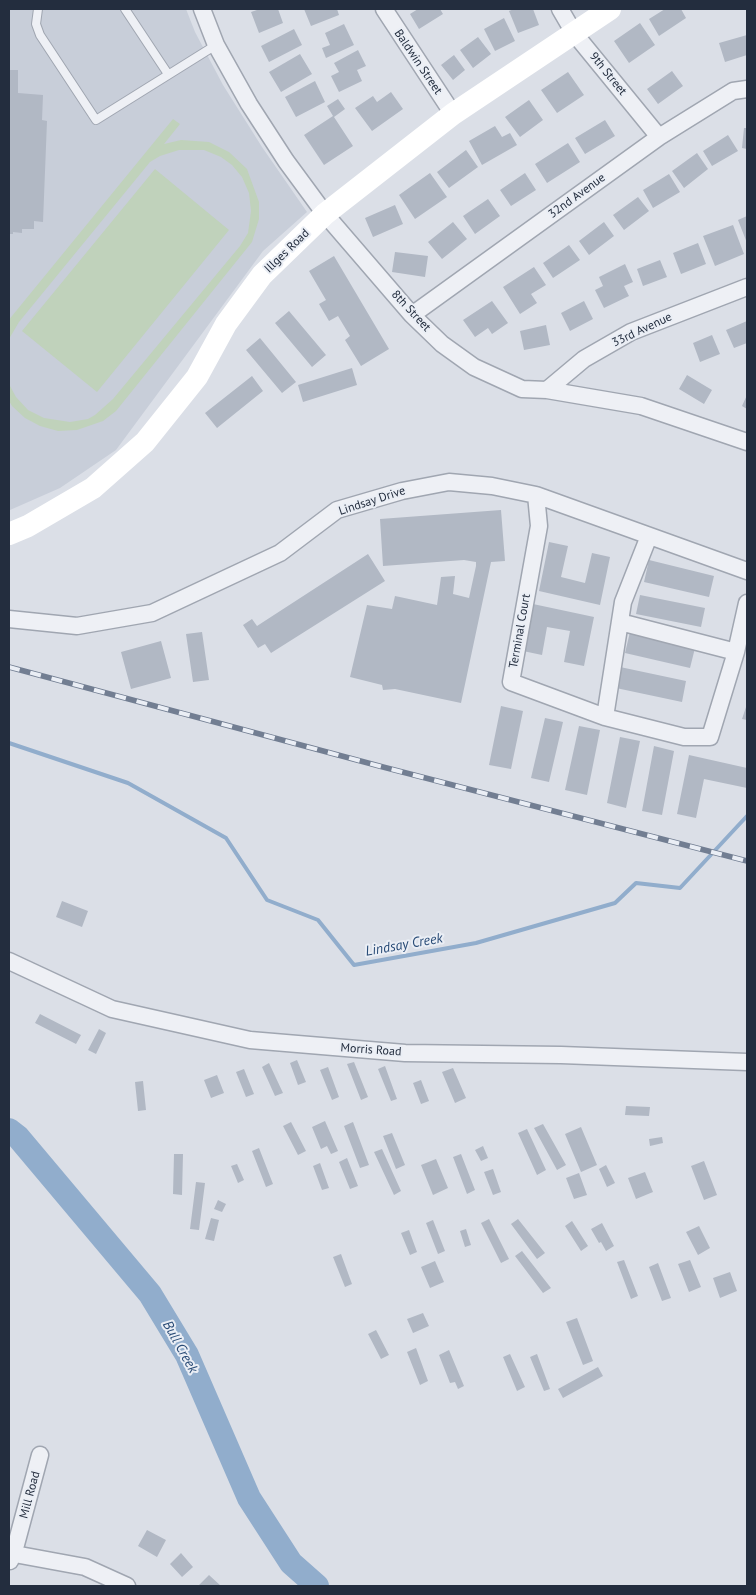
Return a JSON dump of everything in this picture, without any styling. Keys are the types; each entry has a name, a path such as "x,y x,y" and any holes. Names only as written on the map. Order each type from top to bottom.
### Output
{"street":[{"name":"8th Street","path":"202,9 216,45 249,104 325,214 412,315 442,344 474,367 522,389 547,390 641,406 747,442"},
{"name":"Baldwin Street","path":"384,9 453,114"},
{"name":"9th Street","path":"560,9 574,33 659,137"},
{"name":"Illges Road","path":"9,534 28,526 93,488 145,442 197,377 226,324 262,275 325,214 453,114 610,9"},
{"name":"32nd Avenue","path":"412,315 659,137 733,91 747,89"},
{"name":"33rd Avenue","path":"547,390 584,359 631,332 747,287"},
{"name":"Lindsay Drive","path":"9,619 77,626 152,613 280,553 337,510 402,490 449,482 492,486 536,495 747,571"},
{"name":"Terminal Court","path":"536,495 539,526 511,682 605,716 684,737 710,737 736,652"},
{"path":"605,716 623,602 649,536"},
{"path":"620,622 736,652 747,603"},
{"name":"Morris Road","path":"9,960 112,1009 250,1040 405,1053 561,1055 747,1062"},
{"name":"Mill Road","path":"11,1556 40,1455"},
{"path":"11,1556 85,1567 127,1586"}],"lane":[{"path":"38,9 36,24 40,35 96,120 216,45"},
{"path":"125,9 168,74"}],"shaded area":[{"path":"9,9 186,9 195,32 223,85 262,147 307,212 263,251 116,450 60,488 10,510"}],"green space":[{"path":"173,119 180,124 164,144 181,140 209,142 229,152 247,169 259,202 259,219 252,242 116,411 103,421 77,430 58,431 40,426 25,418 12,406 9,401 9,384 16,397 28,410 44,418 70,422 88,419 95,415 113,399 240,246 248,233 251,211 249,193 242,177 232,165 221,157 204,150 179,150 160,156 150,162 19,322 9,339 9,320"},
{"path":"155,169 229,230 97,392 22,331"}],"building":[{"path":"260,9 278,9 283,23 259,33 251,12"},
{"path":"304,9 337,9 339,15 311,26"},
{"path":"418,9 440,9 443,14 419,29 410,14"},
{"path":"514,9 533,9 539,25 518,33 509,11"},
{"path":"665,9 681,9 686,18 659,36 649,19"},
{"path":"504,18 515,41 495,51 484,29"},
{"path":"640,23 655,45 629,63 614,41"},
{"path":"344,24 354,45 326,58 322,48 330,45 325,33"},
{"path":"294,29 302,45 269,62 261,46"},
{"path":"747,35 747,55 725,62 719,43"},
{"path":"478,37 491,54 473,68 460,50"},
{"path":"358,50 366,66 357,70 362,81 339,92 331,76 339,72 334,63"},
{"path":"300,54 312,74 281,92 269,72"},
{"path":"454,55 465,70 453,80 441,65"},
{"path":"9,70 18,70 18,93 43,95 42,120 47,121 43,222 34,221 34,229 22,229 22,233 13,232 13,234 9,234"},
{"path":"672,71 683,86 658,104 647,89"},
{"path":"568,72 584,95 557,113 541,90"},
{"path":"315,81 325,102 296,117 285,97"},
{"path":"391,92 403,109 372,131 355,108 373,96 377,102"},
{"path":"338,99 345,109 334,117 353,146 324,165 304,135 333,116 327,106"},
{"path":"529,100 543,120 520,137 505,117"},
{"path":"605,120 615,136 585,154 575,138"},
{"path":"495,126 502,137 510,133 517,145 482,165 469,141"},
{"path":"744,128 747,128 747,149 742,148"},
{"path":"728,135 738,151 712,166 703,151"},
{"path":"568,143 580,162 547,183 535,164"},
{"path":"466,150 478,167 449,188 437,172"},
{"path":"697,153 708,169 684,188 672,171"},
{"path":"430,173 447,197 415,219 399,195"},
{"path":"525,173 536,190 511,206 500,190"},
{"path":"669,174 680,192 653,208 643,190"},
{"path":"638,197 649,211 624,230 613,215"},
{"path":"488,199 500,216 475,234 463,216"},
{"path":"395,205 403,224 373,237 365,218"},
{"path":"747,216 747,243 738,220"},
{"path":"453,222 467,239 442,259 428,242"},
{"path":"604,222 614,236 589,255 579,241"},
{"path":"733,225 744,254 715,266 703,236"},
{"path":"698,243 706,264 681,274 673,253"},
{"path":"569,245 580,260 553,278 543,263"},
{"path":"395,252 428,256 425,277 392,272"},
{"path":"334,256 389,349 361,366 345,340 350,336 338,316 329,321 319,304 326,300 309,271"},
{"path":"660,260 667,277 643,286 637,269"},
{"path":"625,264 633,282 624,286 629,296 604,308 595,290 603,286 599,277"},
{"path":"534,267 546,285 531,294 537,303 520,314 503,287"},
{"path":"492,301 508,323 492,334 488,328 475,337 463,320"},
{"path":"584,301 593,319 570,331 561,313"},
{"path":"289,311 326,355 312,367 275,323"},
{"path":"747,321 747,343 734,348 726,330"},
{"path":"546,325 550,345 524,350 520,331"},
{"path":"712,335 720,354 700,362 693,343"},
{"path":"260,338 296,382 282,393 246,350"},
{"path":"352,368 357,385 303,402 298,385"},
{"path":"687,375 712,390 704,404 679,389"},
{"path":"252,376 263,391 217,428 205,413"},
{"path":"747,395 747,409 742,406"},
{"path":"501,510 505,561 491,562 461,703 395,689 383,690 382,685 350,677 367,605 392,609 395,596 437,605 441,577 455,576 453,594 469,598 476,566 476,562 464,560 383,566 380,519"},
{"path":"549,542 568,546 561,577 585,583 592,553 610,557 600,605 539,591"},
{"path":"368,554 385,581 271,653 265,644 258,648 243,625 252,619 257,626"},
{"path":"649,560 714,576 709,597 644,582"},
{"path":"640,595 705,608 701,627 636,614"},
{"path":"533,604 594,617 584,666 564,662 570,631 547,627 542,655 523,651"},
{"path":"202,632 209,680 193,682 186,634"},
{"path":"630,632 695,648 690,668 625,653"},
{"path":"161,641 171,678 131,689 121,652"},
{"path":"620,667 686,681 682,702 616,688"},
{"path":"747,704 747,720 742,719"},
{"path":"501,706 523,711 511,769 489,765"},
{"path":"545,718 563,722 549,782 531,778"},
{"path":"579,726 600,730 587,795 565,790"},
{"path":"620,737 640,741 626,808 607,803"},
{"path":"654,746 674,751 662,815 642,811"},
{"path":"689,755 747,768 747,788 704,779 696,818 677,814"},
{"path":"62,901 88,911 82,927 56,917"},
{"path":"40,1014 81,1035 76,1044 35,1023"},
{"path":"99,1029 106,1033 96,1054 88,1050"},
{"path":"297,1060 306,1082 298,1085 290,1063"},
{"path":"354,1062 368,1097 361,1100 347,1064"},
{"path":"269,1063 283,1093 275,1096 262,1067"},
{"path":"385,1066 397,1099 391,1101 378,1069"},
{"path":"328,1067 339,1097 332,1100 320,1070"},
{"path":"453,1068 466,1098 455,1103 442,1072"},
{"path":"244,1069 254,1094 246,1097 236,1072"},
{"path":"217,1075 224,1093 211,1098 204,1080"},
{"path":"421,1080 429,1101 421,1104 413,1083"},
{"path":"143,1081 146,1110 138,1111 135,1082"},
{"path":"626,1106 650,1107 649,1116 625,1115"},
{"path":"325,1121 338,1151 331,1154 327,1146 321,1149 312,1127"},
{"path":"291,1122 306,1151 298,1155 283,1126"},
{"path":"353,1122 369,1165 360,1168 344,1126"},
{"path":"543,1124 566,1165 557,1170 534,1128"},
{"path":"581,1127 597,1165 581,1172 565,1134"},
{"path":"527,1129 546,1170 537,1175 518,1133"},
{"path":"392,1133 405,1165 396,1169 383,1136"},
{"path":"662,1137 663,1143 650,1146 649,1139"},
{"path":"483,1146 488,1158 481,1161 475,1150"},
{"path":"259,1148 273,1184 266,1187 252,1151"},
{"path":"382,1149 401,1191 394,1195 374,1152"},
{"path":"174,1154 183,1154 182,1195 173,1194"},
{"path":"461,1154 475,1190 467,1194 453,1157"},
{"path":"347,1158 358,1186 350,1189 339,1162"},
{"path":"436,1159 448,1188 433,1195 421,1165"},
{"path":"704,1161 717,1195 704,1200 691,1166"},
{"path":"320,1163 329,1188 322,1190 313,1166"},
{"path":"237,1164 244,1180 238,1183 231,1166"},
{"path":"606,1165 615,1183 607,1187 599,1169"},
{"path":"493,1169 501,1192 493,1195 484,1172"},
{"path":"645,1172 653,1192 636,1199 628,1178"},
{"path":"579,1173 587,1195 574,1199 566,1178"},
{"path":"196,1182 205,1183 199,1230 190,1229"},
{"path":"218,1200 226,1204 222,1212 214,1209"},
{"path":"211,1218 219,1220 214,1241 205,1239"},
{"path":"489,1219 509,1259 501,1263 481,1223"},
{"path":"518,1219 545,1253 537,1259 511,1224"},
{"path":"433,1220 445,1251 438,1254 426,1223"},
{"path":"572,1221 588,1246 581,1251 565,1226"},
{"path":"602,1223 614,1246 606,1251 591,1229"},
{"path":"699,1226 710,1248 698,1255 686,1232"},
{"path":"466,1229 471,1245 465,1247 460,1231"},
{"path":"409,1230 417,1252 410,1255 401,1233"},
{"path":"522,1251 551,1288 543,1293 515,1256"},
{"path":"341,1254 352,1284 345,1287 333,1257"},
{"path":"624,1260 638,1296 631,1299 617,1262"},
{"path":"690,1260 701,1287 689,1292 678,1264"},
{"path":"435,1261 444,1282 430,1288 421,1267"},
{"path":"658,1263 671,1298 662,1301 649,1267"},
{"path":"730,1272 737,1291 720,1298 713,1278"},
{"path":"423,1313 429,1326 413,1333 407,1319"},
{"path":"577,1318 593,1361 583,1365 566,1322"},
{"path":"376,1330 389,1355 381,1359 368,1334"},
{"path":"416,1348 428,1381 420,1385 407,1352"},
{"path":"449,1350 464,1386 458,1389 455,1382 450,1383 439,1355"},
{"path":"510,1354 525,1387 517,1391 503,1357"},
{"path":"537,1354 550,1389 544,1391 530,1357"},
{"path":"598,1367 603,1376 563,1398 558,1389"},
{"path":"147,1530 166,1540 157,1557 138,1546"},
{"path":"181,1553 193,1567 182,1577 170,1564"},
{"path":"209,1575 221,1586 198,1586"}],"waterway":[{"name":"Lindsay Creek","path":"9,743 128,783 226,838 267,900 318,920 354,965 476,943 615,903 636,883 680,888 747,816"},
{"name":"Bull Creek","path":"9,1130 18,1137 150,1294 187,1355 249,1498 291,1563 317,1586"}],"railway":[{"path":"9,667 383,767 747,861"}]}
